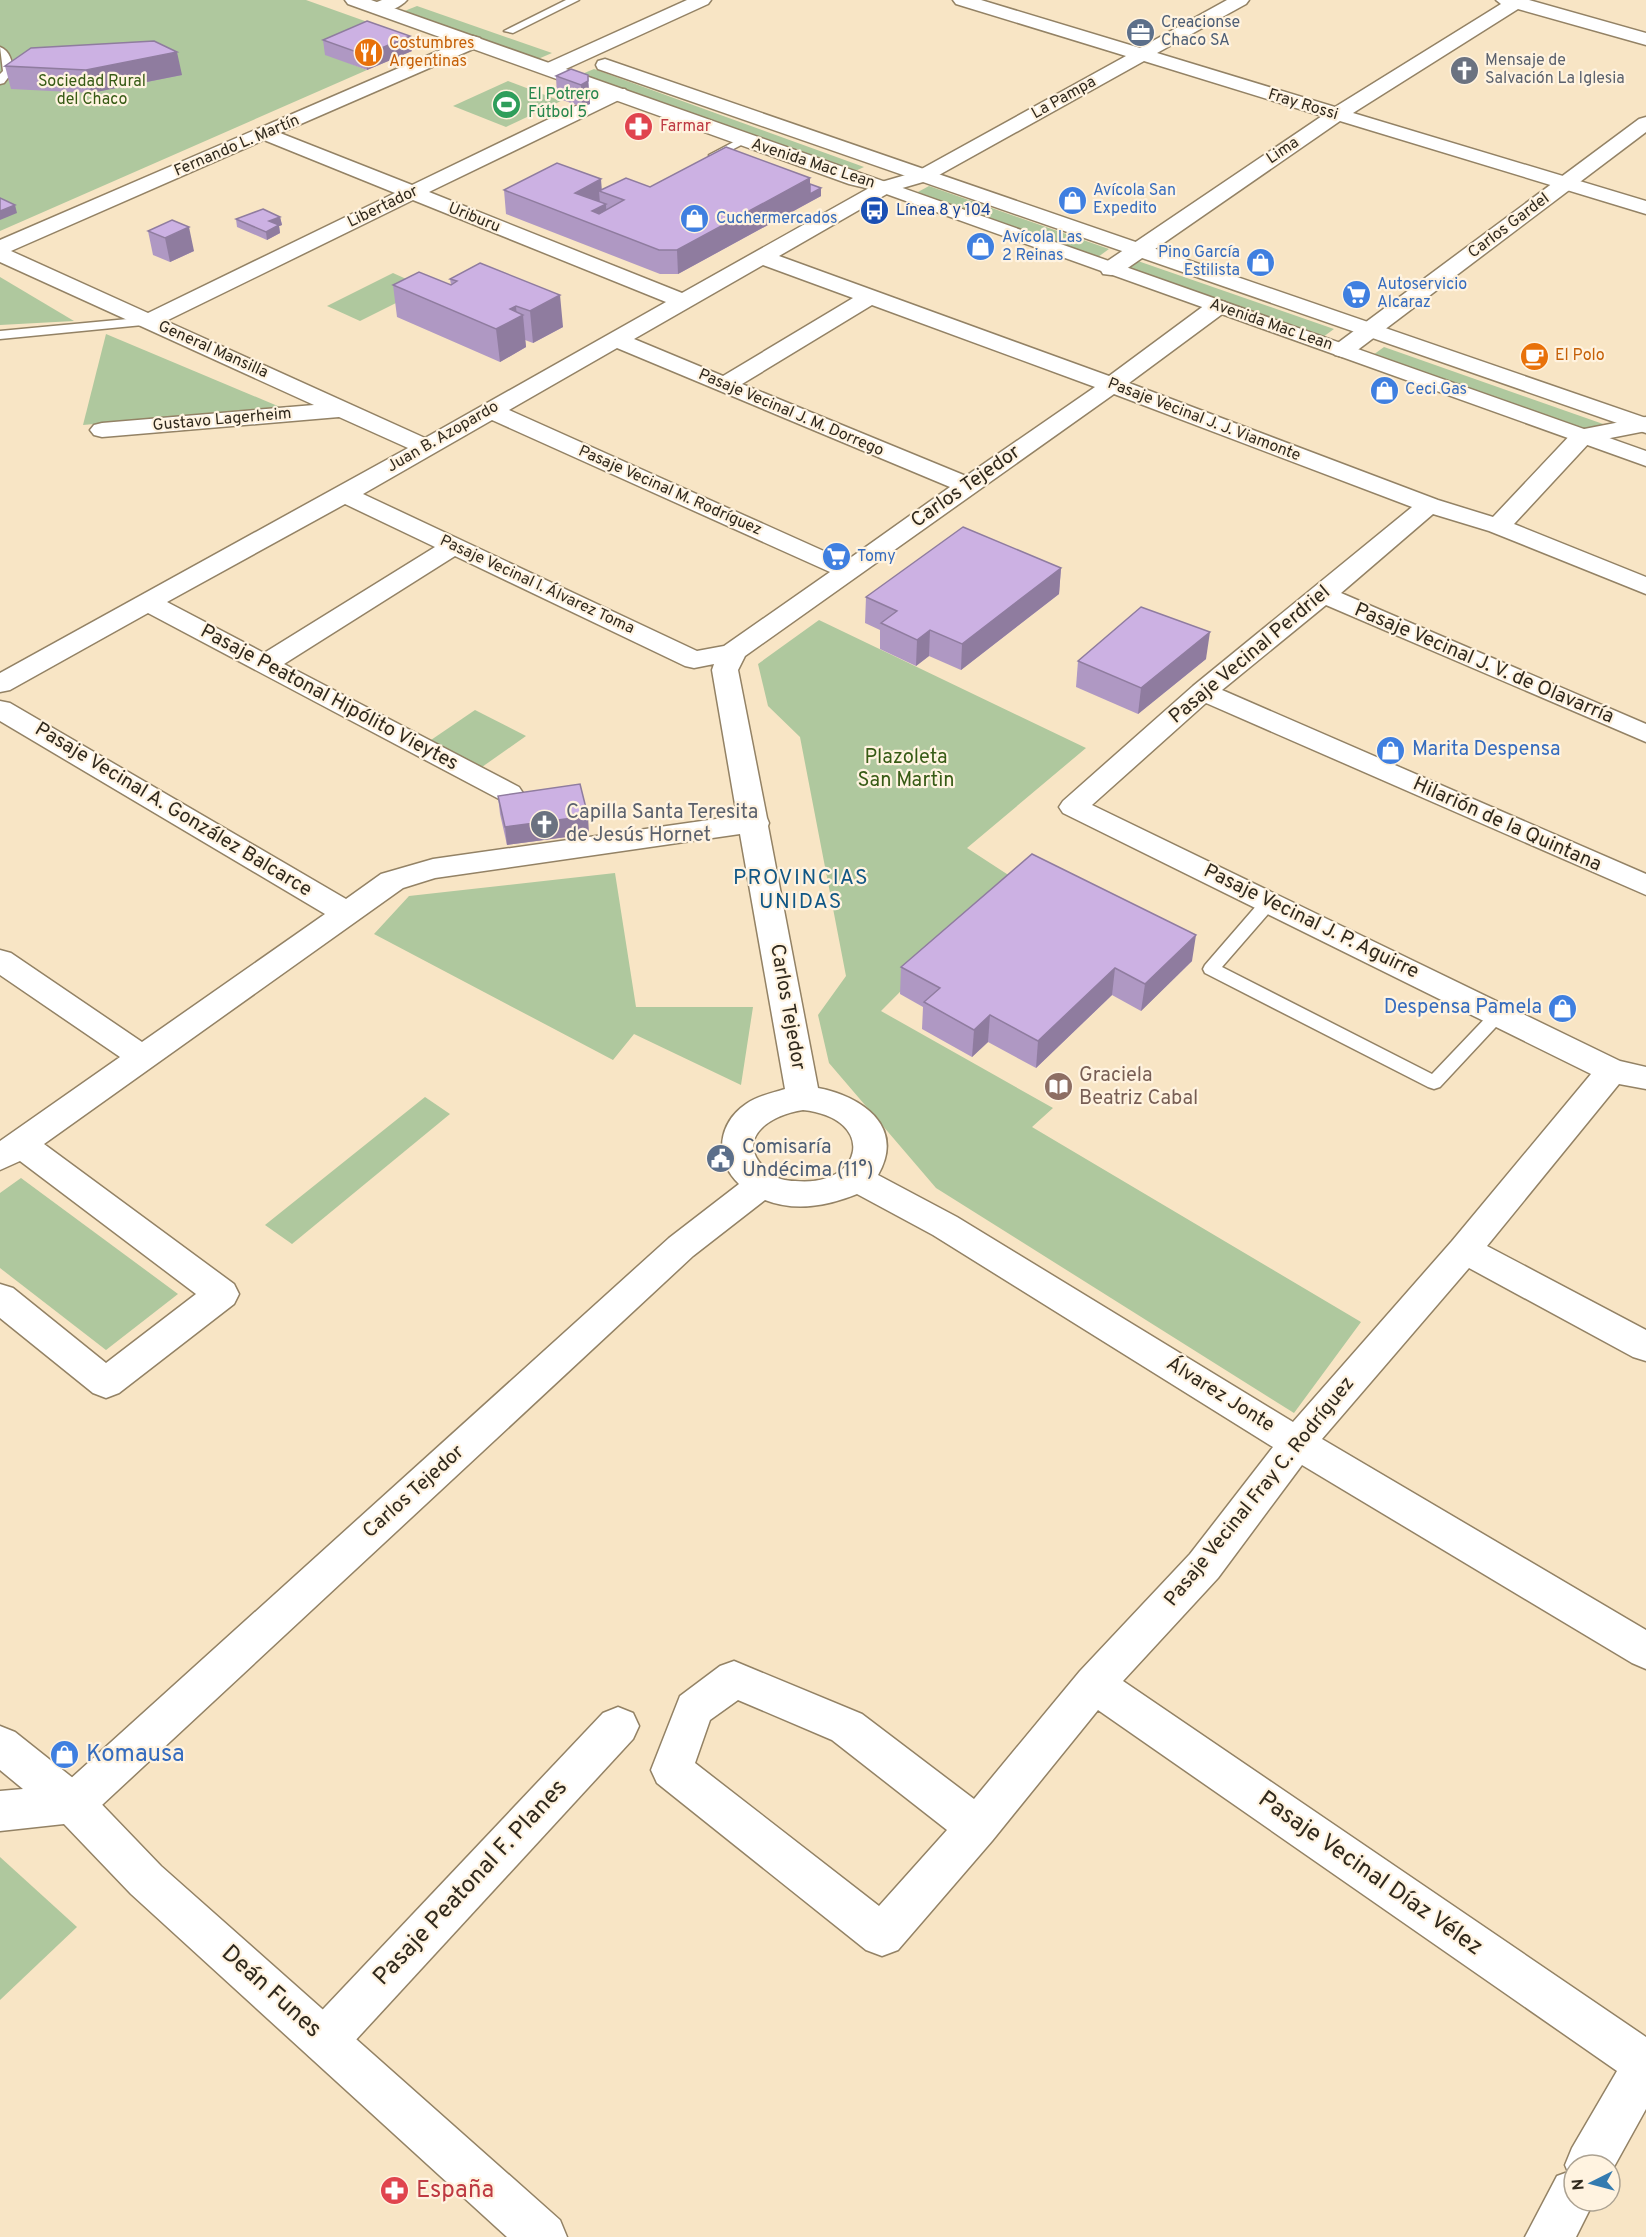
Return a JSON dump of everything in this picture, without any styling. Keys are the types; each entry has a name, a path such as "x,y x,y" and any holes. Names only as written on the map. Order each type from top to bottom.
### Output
{"street":[{"name":"Avenida Mac Lean","path":"354,0 1646,459"},
{"path":"378,8 398,0"},
{"path":"550,69 702,0"},
{"name":"Fray Rossi","path":"962,0 1646,208"},
{"name":"La Pampa","path":"885,187 923,176 1240,0"},
{"path":"1514,1 1646,39"},
{"name":"Lima","path":"1111,268 1336,115 1514,1"},
{"path":"489,24 529,38"},
{"name":"Fernando L. Martín","path":"0,248 473,42"},
{"name":"Avenida Mac Lean","path":"559,48 1138,251 1645,425"},
{"name":"Libertador","path":"149,321 618,93"},
{"name":"Carlos Gardel","path":"1343,350 1646,123"},
{"name":"Uriburu","path":"265,134 683,301"},
{"name":"Juan B. Azopardo","path":"0,684 344,494 885,187"},
{"name":"General Mansilla","path":"0,254 425,447"},
{"name":"Pasaje Vecinal J. J. Viamonte","path":"762,256 1112,384 1429,505 1498,526 1646,586"},
{"path":"723,385 869,297"},
{"name":"Carlos Tejedor","path":"803,1098 725,670 733,651 849,571 1217,307"},
{"name":"Pasaje Vecinal J. M. Dorrego","path":"615,339 968,486"},
{"name":"Gustavo Lagerheim","path":"102,430 343,409"},
{"name":"Pasaje Vecinal M. Rodríguez","path":"491,411 849,571"},
{"path":"1498,526 1582,436 1645,425"},
{"name":"Pasaje Vecinal I. Álvarez Toma","path":"344,494 694,660 733,651"},
{"name":"Pasaje Vecinal Perdriel","path":"1073,807 1203,692 1395,536 1429,505"},
{"path":"265,664 454,546"},
{"name":"Pasaje Vecinal J. V. de Olavarría","path":"1321,594 1646,734"},
{"name":"Pasaje Peatonal Hipólito Vieytes","path":"149,603 509,793"},
{"name":"Hilarión de la Quintana","path":"1203,692 1646,885"},
{"name":"Pasaje Vecinal A. González Balcarce","path":"0,709 345,912"},
{"name":"Pasaje Vecinal J. P. Aguirre","path":"1073,807 1629,1075"},
{"path":"0,1298 106,1383 221,1294 10,1151 345,912 392,881 433,869 754,824"},
{"path":"0,960 142,1057"},
{"name":"Pasaje Vecinal Fray C. Rodríguez","path":"976,1827 847,1727 734,1679 694,1709 672,1770 882,1935 976,1827 1094,1684 1204,1566 1297,1443 1464,1250 1629,1075"},
{"path":"822,1099 839,1105 853,1114 864,1125 870,1138 871,1152 866,1166 856,1178 835,1190 810,1196 776,1192 761,1185 748,1175 740,1163 736,1150 738,1137 744,1124 755,1113 785,1100 822,1099"},
{"name":"Álvarez Jonte","path":"856,1178 945,1226 1297,1443 1646,1651"},
{"name":"Carlos Tejedor","path":"73,1804 681,1247 761,1185"},
{"path":"1464,1250 1646,1347"},
{"name":"Pasaje Vecinal Díaz Vélez","path":"1094,1684 1646,2064"},
{"name":"Pasaje Peatonal F. Planes","path":"325,2040 618,1726"},
{"name":"Deán Funes","path":"0,1744 73,1804 146,1880 543,2237"},
{"path":"0,1811 73,1804"},
{"path":"1596,2153 1646,2064"},
{"path":"1549,2237 1563,2213"}],"lane":[{"path":"509,31 574,0"},
{"path":"0,50 7,59 8,71 0,81"},
{"path":"714,155 743,140"},
{"path":"0,335 149,321"},
{"path":"1269,902 1211,969 1434,1083 1499,1014"}],"green space":[{"name":"Sociedad Rural del Chaco","path":"0,0 306,0 404,35 326,54 367,70 0,231"},
{"path":"417,6 552,53 538,59 402,12"},
{"path":"594,69 864,167 851,173 582,74"},
{"name":"El Potrero Fútbol 5","path":"508,81 561,101 506,127 453,106"},
{"path":"929,186 1109,249 1098,257 916,193"},
{"path":"1135,260 1334,329 1323,337 1123,267"},
{"path":"393,273 426,288 360,321 327,306"},
{"path":"0,277 74,321 0,325"},
{"path":"106,334 280,407 83,425"},
{"path":"1384,347 1606,425 1596,434 1373,355"},
{"name":"Plazoleta San Martìn","path":"819,620 1086,748 967,848 1013,878 881,1011 1053,1108 1032,1127 1361,1322 1294,1413 936,1188 829,1063 818,1015 846,976 800,737 768,706 758,664"},
{"path":"475,710 526,736 482,767 431,740"},
{"path":"615,873 636,1007 753,1007 741,1085 634,1034 613,1060 374,934 409,896"},
{"path":"425,1097 450,1114 292,1244 265,1225"},
{"path":"21,1178 178,1294 106,1350 0,1268 0,1193"},
{"path":"0,1857 77,1927 0,2000"}],"building":[{"path":"367,21 410,36 365,55 323,40"},
{"path":"154,41 177,52 86,70 5,66 31,48"},
{"path":"571,69 588,75 588,81 581,85 556,76"},
{"path":"726,147 810,178 677,250 659,250 504,190 557,163 601,179 575,193 606,204 592,211 599,214 624,200 599,191 626,178 650,187"},
{"path":"810,184 821,188 810,194"},
{"path":"0,198 15,205 0,211"},
{"path":"263,209 280,217 269,221 279,225 266,232 236,219"},
{"path":"172,220 189,227 165,238 148,231"},
{"path":"480,263 560,295 530,311 516,306 510,309 523,315 496,329 393,285 419,272 451,285 457,281 450,279"},
{"path":"963,527 1061,568 962,644 930,630 917,640 881,623 897,611 866,597"},
{"path":"1141,607 1210,632 1141,688 1078,661"},
{"path":"580,784 588,816 505,827 498,796"},
{"path":"1032,854 1196,935 1145,984 1115,968 1038,1041 990,1015 974,1030 924,1002 940,988 901,967"}],"place":[{"name":"Creacionse Chaco SA","path":"1140,32"},
{"name":"Costumbres Argentinas","path":"368,53"},
{"name":"Mensaje de Salvación La Iglesia","path":"1464,70"},
{"name":"El Potrero Fútbol 5","path":"507,104"},
{"name":"Farmar","path":"639,127"},
{"name":"Avícola San Expedito","path":"1072,200"},
{"name":"Línea 8 y 104","path":"875,211"},
{"name":"Cuchermercados","path":"695,219"},
{"name":"Avícola Las 2 Reinas","path":"981,247"},
{"name":"Pino García Estilista","path":"1261,262"},
{"name":"Autoservicio Alcaraz","path":"1356,294"},
{"name":"El Polo","path":"1534,356"},
{"name":"Ceci Gas","path":"1384,390"},
{"name":"Tomy","path":"836,557"},
{"name":"Marita Despensa","path":"1391,750"},
{"name":"Capilla Santa Teresita de Jesús Hornet","path":"545,824"},
{"name":"Despensa Pamela","path":"1563,1008"},
{"name":"Graciela Beatriz Cabal","path":"1058,1087"},
{"name":"Comisaría Undécima (11°)","path":"721,1159"},
{"name":"Komausa","path":"65,1755"},
{"name":"España","path":"395,2191"}],"district":[{"name":"PROVINCIAS UNIDAS","path":"801,890"}]}
